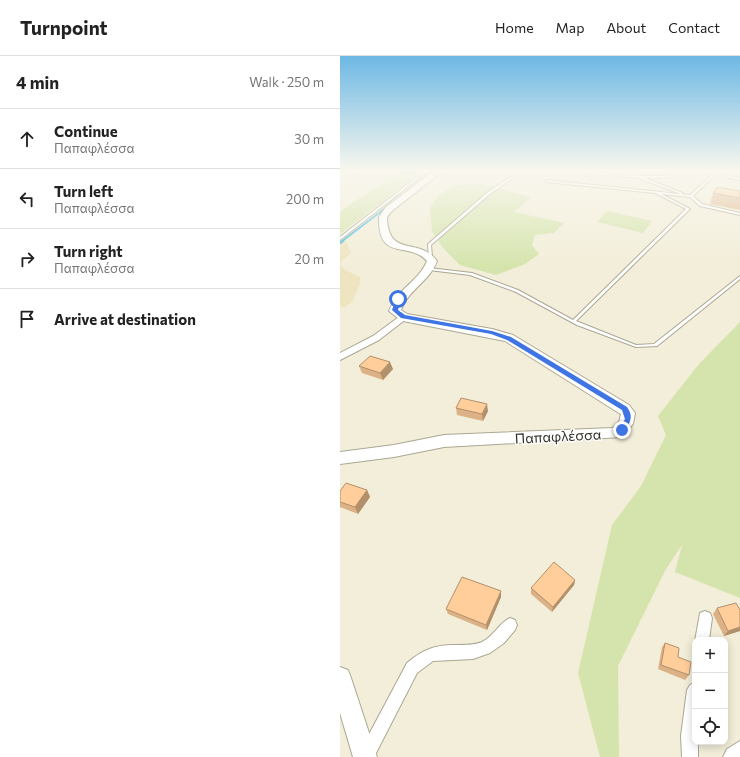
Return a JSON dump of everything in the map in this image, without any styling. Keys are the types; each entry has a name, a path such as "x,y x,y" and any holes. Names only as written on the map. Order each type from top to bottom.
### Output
{"street":[{"path":"340,357 376,338 403,317 395,310 398,299 430,263 391,242 385,234 383,217 389,209 397,203"},
{"name":"Παπαφλέσσα","path":"340,458 394,451 444,441 617,433 626,424 628,413 624,409 509,338 492,333 403,317"},
{"path":"702,637 705,618"},
{"path":"365,757 412,668 423,658 436,653 474,651 485,648 494,642 510,625"},
{"path":"340,678 365,757"},
{"path":"690,757 689,736 693,709"},
{"path":"735,757 740,753"}],"lane":[{"path":"340,239 386,203"},
{"path":"478,203 429,245 430,263 471,274 517,291 574,321 636,346 655,345 740,277"},
{"path":"574,321 688,209 676,203"},
{"path":"698,203 701,205 740,214"}],"green space":[{"path":"353,203 381,203 340,234 340,212"},
{"path":"434,203 525,203 514,212 564,223 554,233 535,235 532,245 539,254 525,264 496,275 460,265 443,248 432,231 430,208"},
{"path":"607,211 652,221 643,233 597,222"},
{"path":"740,322 740,598 675,572 682,545 666,569 618,666 619,757 600,757 578,673 612,525 641,486 666,435 658,416 699,364"}],"sand":[{"path":"346,241 351,253 342,260 340,265 340,242"},
{"path":"340,265 345,270 360,277 360,284 353,299 354,300 344,308 340,306"}],"building":[{"path":"370,356 390,362 380,373 359,366"},
{"path":"461,398 487,404 482,414 456,408"},
{"path":"346,483 367,490 355,507 340,502 340,491"},
{"path":"554,562 575,580 553,607 531,588"},
{"path":"462,577 501,591 486,625 446,609"},
{"path":"736,603 740,610 740,627 728,631 717,608"},
{"path":"665,643 679,648 678,657 691,662 689,675 661,665"}],"waterway":[{"path":"341,242 388,206"}],"route":[{"path":"398,299 395,310 403,317 492,333 509,338 624,409 628,413 628,419 622,430"}]}
